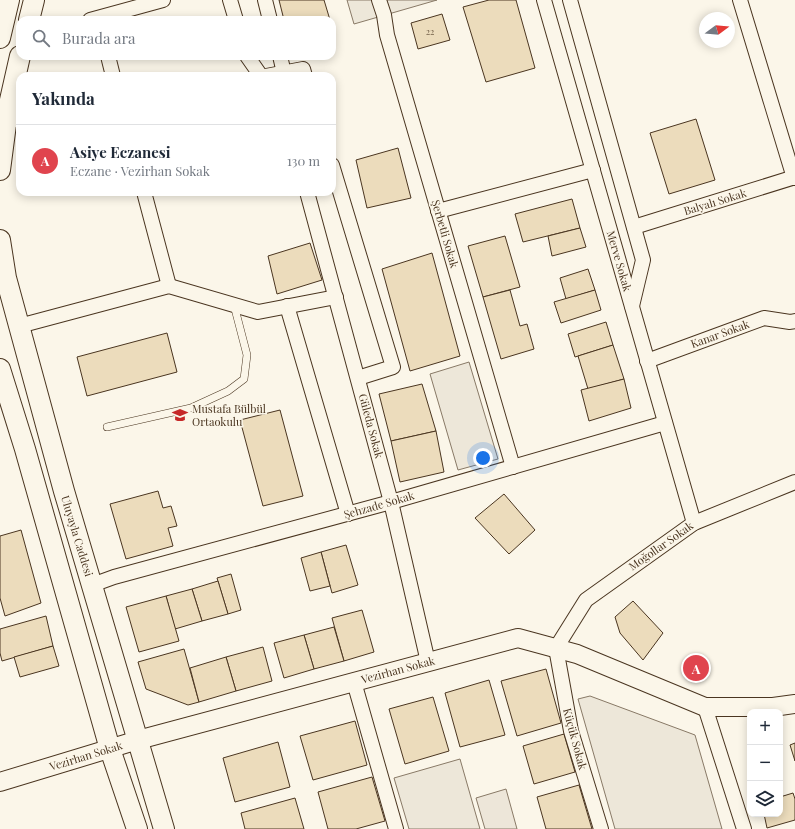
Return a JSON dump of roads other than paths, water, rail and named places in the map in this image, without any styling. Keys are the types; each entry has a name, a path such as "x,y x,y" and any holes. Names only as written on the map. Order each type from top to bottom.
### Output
{"main road":[{"path":"0,38 9,0"},
{"path":"30,16 34,0"},
{"path":"16,72 19,60"},
{"path":"0,170 13,121 8,109 16,74"},
{"name":"Uluyayla Caddesi","path":"0,240 6,278 64,491 164,829"},
{"path":"0,369 27,456 110,749 137,829"}],"street":[{"path":"106,16 163,0"},
{"path":"230,0 235,16"},
{"path":"265,0 269,16"},
{"name":"Şerbetli Sokak","path":"379,0 384,15 387,35 513,467"},
{"name":"Merve Sokak","path":"544,0 694,523"},
{"path":"570,0 643,260 632,307"},
{"path":"740,0 794,178"},
{"path":"109,60 112,72"},
{"path":"250,60 258,72"},
{"path":"281,60 284,72"},
{"path":"289,72 303,69 304,72"},
{"path":"438,211 593,170"},
{"path":"336,178 393,366 358,378"},
{"name":"Balyalı Sokak","path":"634,227 794,178"},
{"path":"145,196 169,286"},
{"name":"Güleda Sokak","path":"309,196 391,502 428,662"},
{"path":"19,326 169,286 258,312 336,297"},
{"path":"288,306 348,514"},
{"name":"Kanar Sokak","path":"647,361 764,318 790,322 795,321"},
{"name":"Şehzade Sokak","path":"92,585 122,575 391,502 665,423"},
{"name":"Moğollar Sokak","path":"556,648 586,600 694,523 795,482"},
{"name":"Vezirhan Sokak","path":"0,782 138,740 518,638 578,654 705,707 773,707 795,704"},
{"name":"Küçük Sokak","path":"556,648 571,731 602,829"},
{"path":"354,682 396,829"},
{"path":"705,707 744,829"}],"lane":[{"path":"107,427 191,408 228,391 244,379 247,355 234,305"}],"place":[{"name":"Mustafa Bülbül Ortaokulu","path":"180,415"},
{"name":"Asiye Eczanesi","path":"696,668"}]}
